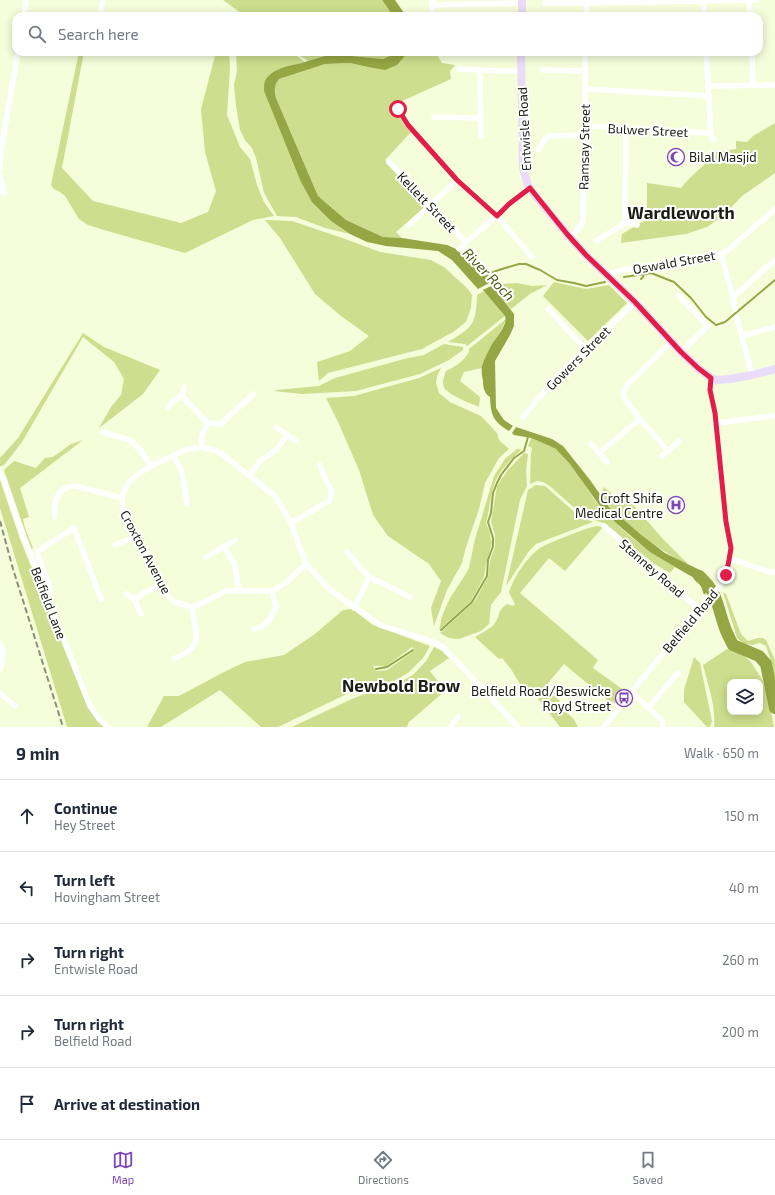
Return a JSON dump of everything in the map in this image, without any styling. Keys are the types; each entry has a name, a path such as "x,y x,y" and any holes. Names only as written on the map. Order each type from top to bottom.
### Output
{"main road":[{"path":"522,1 522,12"},
{"name":"Entwisle Road","path":"521,56 523,168 530,188 570,238 635,302 681,352 711,378"},
{"path":"711,378 717,380 730,379 775,369"}],"street":[{"path":"24,12 26,0"},
{"path":"101,12 103,0"},
{"path":"749,0 750,12"},
{"path":"545,3 757,0"},
{"path":"432,12 432,2 522,1"},
{"path":"703,1 704,12"},
{"path":"586,12 587,2"},
{"path":"0,168 1,151 17,56"},
{"name":"Ramsay Street","path":"570,238 583,222 585,56"},
{"path":"706,56 711,133 713,140"},
{"path":"752,56 753,85"},
{"path":"460,69 521,70"},
{"path":"480,70 481,136"},
{"path":"542,70 585,71"},
{"path":"708,86 775,85"},
{"path":"585,89 709,96"},
{"path":"398,109 408,125 457,180 497,216 532,257"},
{"path":"434,117 481,118"},
{"name":"Bulwer Street","path":"585,126 711,133"},
{"path":"625,223 626,128"},
{"path":"538,150 545,139 549,136 585,135"},
{"name":"Kellett Street","path":"389,162 466,242"},
{"path":"0,174 4,192"},
{"path":"409,225 457,180"},
{"path":"459,249 509,204 530,188"},
{"name":"Oswald Street","path":"606,275 617,271 721,254 728,250 775,209"},
{"path":"596,241 625,223 637,225"},
{"path":"721,254 735,309"},
{"path":"733,297 775,260"},
{"path":"679,296 708,326 681,352"},
{"name":"Gowers Street","path":"523,417 562,371 586,350 635,302"},
{"path":"548,309 586,350"},
{"path":"737,318 752,375"},
{"path":"742,336 775,327"},
{"path":"668,451 640,420 626,401 624,391 627,385 672,342"},
{"name":"Belfield Road","path":"604,727 631,692 718,588 726,575 731,548 726,522 716,423 710,390 711,378"},
{"path":"168,407 173,401 182,396 184,387"},
{"path":"182,396 208,423 221,424 253,394"},
{"path":"716,423 775,416"},
{"path":"599,453 640,420"},
{"path":"208,423 202,435 201,447 214,450 222,454 275,496 291,523 306,564 329,590 380,624 431,641 444,648 518,727"},
{"path":"276,427 296,440"},
{"path":"102,432 130,440 141,451 151,466"},
{"path":"250,476 260,461 277,449 287,435"},
{"path":"662,456 679,442"},
{"path":"591,444 607,462"},
{"name":"Croxton Avenue","path":"192,607 172,600 161,585 153,566 123,510 122,498 125,489 137,475 173,455 185,450 201,447"},
{"path":"173,455 182,472 187,504"},
{"path":"291,523 329,501 332,492 320,465"},
{"name":"Belfield Lane","path":"0,473 4,480 18,522 90,706 99,719 108,727"},
{"path":"55,518 54,507 58,494 69,486 122,498"},
{"name":"Stanney Road","path":"604,526 670,585 700,609"},
{"path":"49,603 50,588 37,552 74,528 101,599"},
{"path":"115,545 137,536"},
{"path":"206,557 235,540"},
{"path":"224,547 235,566 239,591"},
{"path":"347,552 370,577 410,597"},
{"path":"729,560 735,560 769,572 775,572"},
{"path":"175,658 186,654 192,648 196,640 192,607 225,591 272,591 287,582 306,564"},
{"path":"354,608 370,577"},
{"path":"135,600 143,593 161,585"},
{"path":"254,629 264,627 270,620 276,607 272,591"},
{"path":"127,594 135,600 141,614"},
{"path":"0,643 3,651 3,660 0,670"},
{"path":"648,708 678,673"},
{"path":"0,687 0,693 15,706"},
{"path":"631,692 660,719 664,727"},
{"path":"450,727 458,717"}],"shaded area":[{"path":"223,0 382,0 390,12 240,12"},
{"path":"382,0 395,0 403,12 390,12"},
{"path":"78,56 83,56 62,168 93,201 181,223 208,212 216,191 205,152 201,109 215,56 229,56 227,115 240,147 250,159 257,185 264,202 274,216 253,220 185,253 88,225 79,219 65,196 54,189 51,185"},
{"path":"236,56 297,56 305,62 277,70 264,91 331,221 350,234 325,228 296,217 277,216 264,193 256,158 252,148 245,140 240,130 234,85 237,71"},
{"path":"301,56 325,56 308,61"},
{"path":"325,56 352,56 383,59 390,56 404,56 397,65 385,70 350,63 325,64 279,79 275,88 276,98 318,196 346,220 383,237 402,238 447,245 456,249 491,282 478,289 452,260 438,251 386,246 367,242 350,234 331,221 312,202 301,182 264,91 265,81 268,76 277,70"},
{"path":"352,56 390,56 383,59"},
{"path":"438,56 442,63 455,65 450,71 451,79 400,102 407,123 413,130 385,160 426,206 396,232 402,238 383,237 346,220 318,196 276,98 275,88 279,79 325,64 350,63 368,67 404,57"},
{"path":"775,123 775,173 742,196 723,216 707,227 686,234 621,243 622,234 647,219 647,183 681,188 710,160 715,161 716,152 736,149 736,141 747,142 753,136"},
{"path":"265,220 292,221 380,252 431,260 444,267 468,289 472,295 471,308 466,322 453,332 422,349 328,373 319,381 317,362 350,351 369,336 341,316 315,294 280,238"},
{"path":"554,282 586,289 609,285 627,303 588,341 543,296"},
{"path":"517,283 532,286 547,285 530,294 511,309 493,287 502,284"},
{"path":"491,286 514,314 514,326 495,361 496,408 504,420 513,426 509,431 496,421 491,409 490,397 485,392 483,385 483,363 491,346 505,324 505,316 483,290"},
{"path":"484,291 505,316 467,346 465,344 448,342 463,333 472,324 476,313 477,295"},
{"path":"506,319 484,361 482,368 464,372 460,381 480,397 479,407 448,392 443,384 446,371 462,361 469,352 469,349"},
{"path":"83,333 104,347 160,370 143,394 99,428 111,407 121,395 124,379 114,362 83,337 22,442 5,464 0,466 0,458 18,438"},
{"path":"444,344 463,347 463,350 449,360 420,374 356,391 302,394 274,391 319,386 335,378 424,355"},
{"path":"441,368 437,376 436,383 439,393 450,402 481,416 497,433 499,440 509,449 499,458 485,483 479,509 462,563 447,590 434,626 431,608 441,581 429,564 388,536 373,515 359,470 326,398 354,396 419,378"},
{"path":"516,427 552,439 563,446 609,507 665,553 704,572 714,584 704,595 701,586 696,579 650,552 617,524 602,509 570,464 556,449 531,438 514,435 512,433"},
{"path":"531,438 553,447 563,455 597,503 619,526 656,555 675,567 670,573 653,563 606,524 581,514 551,487 543,482 537,481 530,484 532,448 528,446"},
{"path":"83,440 20,488 29,517 23,519 33,548 31,549 4,470 14,461 36,468 45,458 53,457 71,444"},
{"path":"517,449 522,449 511,459 501,472 492,491 486,523 492,543 484,577 471,601 439,630 442,616 450,598 469,568 475,539 494,476 505,459"},
{"path":"524,453 528,454 526,471 527,486 520,500 501,592 491,605 489,624 481,631 459,639 449,638 440,633 475,601 488,577 490,561 495,546 495,535 491,522 497,486 507,471"},
{"path":"0,480 20,539 83,696 90,710 104,727 67,727 0,508"},
{"path":"536,485 545,486 579,516 593,522 536,544 529,551 506,586 528,490"},
{"path":"604,487 617,499 626,497 663,539 687,563 686,564 651,543 629,526 609,507 601,496"},
{"path":"597,526 603,527 565,571 549,558 520,593 598,660 593,668 625,691 615,703 606,699 564,664 544,688 560,701 557,705 573,718 578,727 560,727 538,699 540,697 536,692 533,693 529,688 524,691 511,669 502,658 499,659 475,637 493,625 497,620 500,611 507,604 513,606 515,604 509,593 511,587 521,568 535,552 557,540"},
{"path":"723,592 726,594 741,634 748,641 758,638 763,638 766,640 775,660 775,680 766,646 760,643 753,645 744,644 737,638"},
{"path":"352,609 373,625 430,646 423,658 409,672 398,679 349,693 278,727 261,727 220,690 161,727 147,727 164,696 179,696 245,662 284,655 315,634 343,610","holes":["412,647 415,650 387,670 376,671 373,666 387,666"]},
{"path":"434,647 442,651 449,658 430,671 445,691 409,722 407,727 292,727 354,698 406,679 414,674 426,661"},
{"path":"727,649 742,654 751,662 762,679 727,679 727,715 763,715 763,681 774,727 714,727 713,703 703,665"},
{"path":"694,657 700,663 712,721 710,727 707,727 684,702 684,690"}],"waterway":[{"path":"483,278 502,269 519,264 526,264 557,280 586,286 605,282"},
{"path":"624,277 651,273 674,282 691,298 706,317 716,325 725,322 775,280"},
{"path":"641,279 644,274"},
{"path":"441,630 472,602 487,576 488,560 493,546 493,538 488,522 491,513 493,493 501,475 514,458 524,451 528,437"},
{"name":"River Roch","path":"699,576 710,587 713,593 733,645 759,656 766,664 775,708"},
{"path":"376,669 387,667 413,650"}],"railway":[{"path":"0,521 13,569 63,727"}],"place":[{"name":"Bilal Masjid","path":"676,157"},
{"name":"Croft Shifa Medical Centre","path":"676,505"},
{"name":"Belfield Road/Beswicke Royd Street","path":"624,698"}],"district":[{"name":"Wardleworth","path":"681,212"},
{"name":"Newbold Brow","path":"401,685"}],"route":[{"path":"398,109 408,125 457,180 497,216 509,204 530,188 586,255 635,302 681,352 711,378 710,390 715,413 726,522 731,548 726,575"}]}
